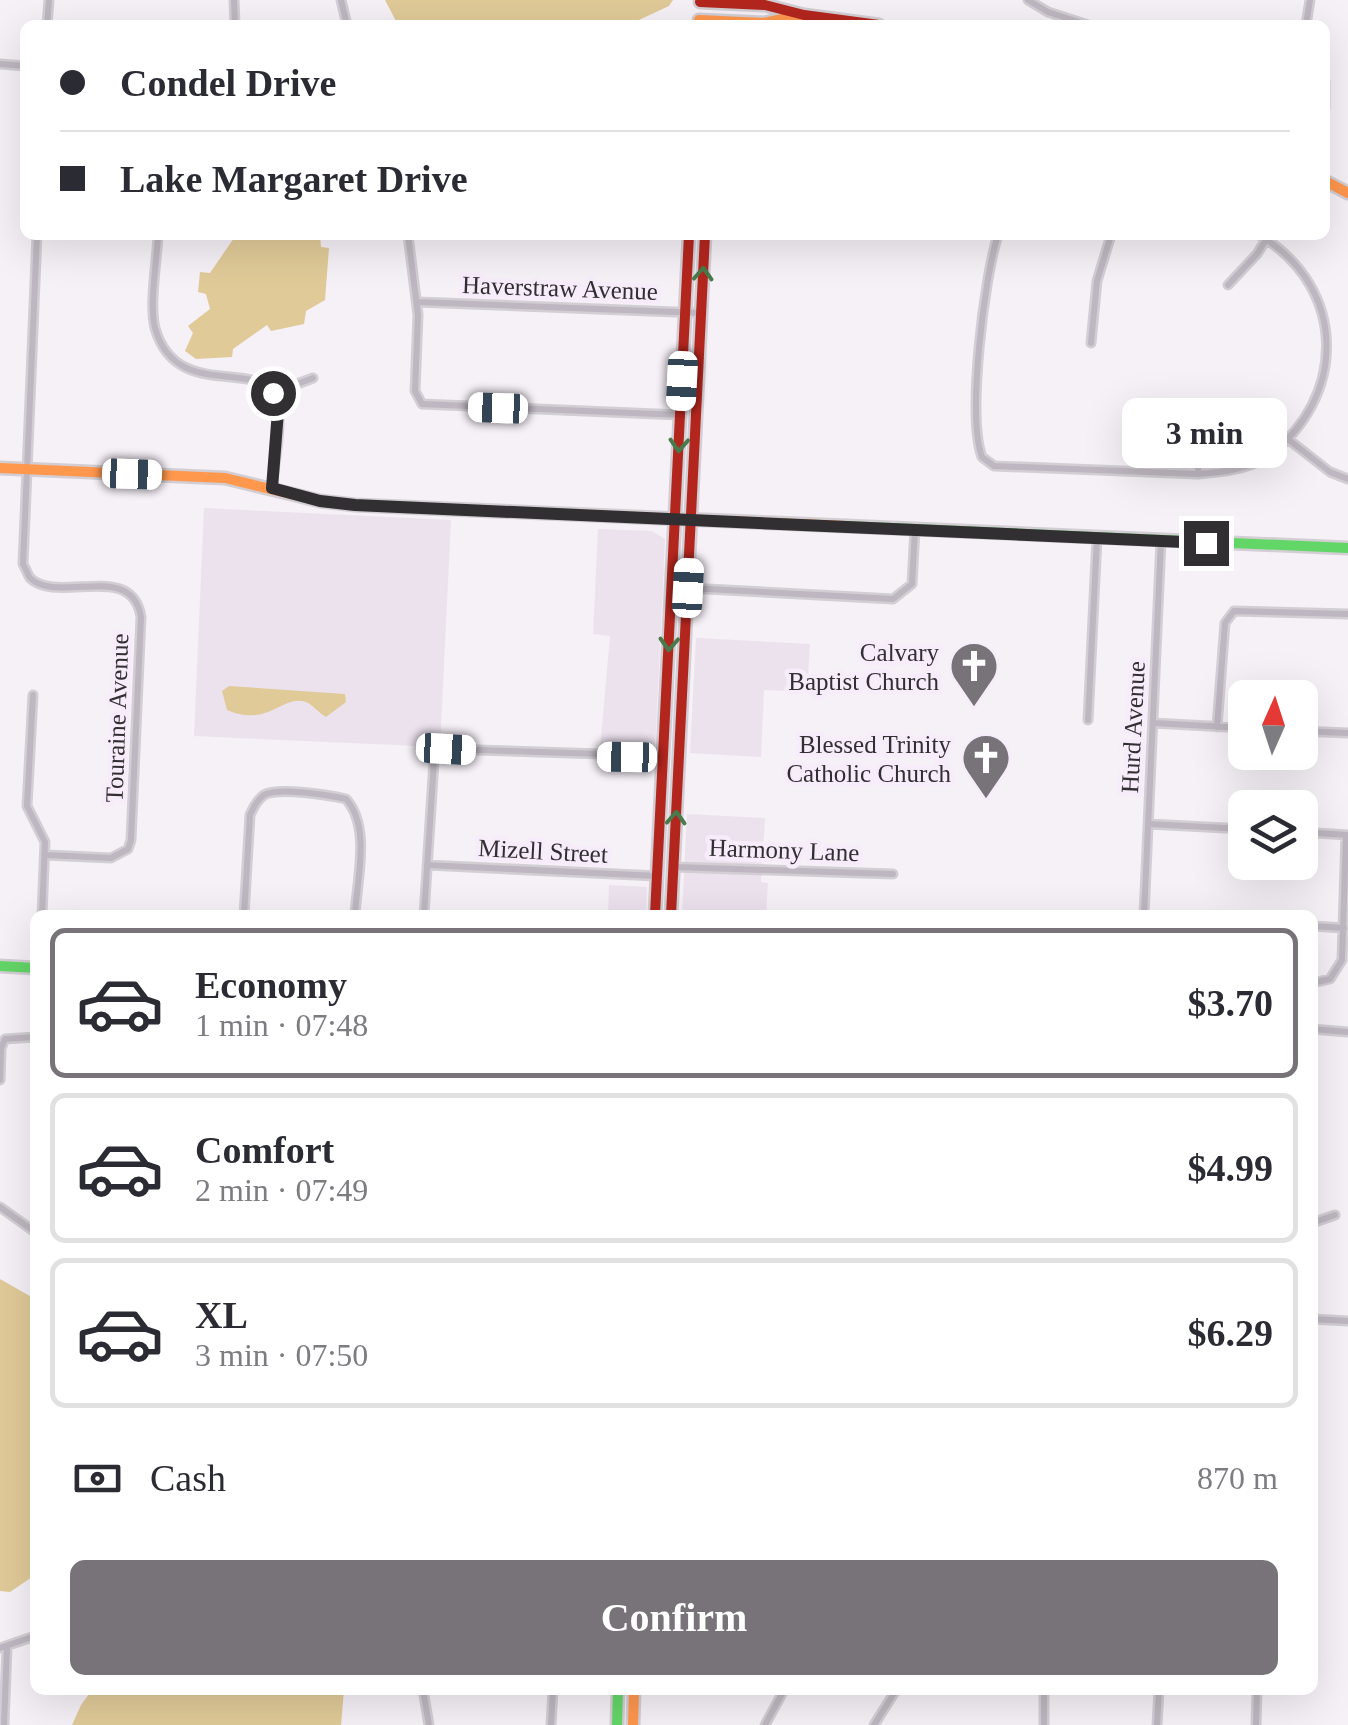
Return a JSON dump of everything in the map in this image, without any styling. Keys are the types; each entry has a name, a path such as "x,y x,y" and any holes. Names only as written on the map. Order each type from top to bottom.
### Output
{"street":[{"path":"1028,0 1064,20"},
{"path":"700,1 765,5 842,20"},
{"path":"779,20 804,15"},
{"name":"Touraine Avenue","path":"37,240 24,564 30,578 43,584 119,588 139,603 141,617 132,840 128,849 110,858 46,855"},
{"path":"158,240 154,324 161,345 189,371 252,378 273,393 278,411 272,488"},
{"path":"409,240 417,302 418,400 427,405 680,415"},
{"path":"655,910 689,240"},
{"path":"670,910 705,240"},
{"path":"997,240 988,274 976,429 982,457 994,466 1198,474 1243,467 1264,459 1288,440 1312,412 1327,385 1334,340 1323,296 1313,278 1272,240"},
{"path":"1092,343 1097,281 1110,240"},
{"path":"1228,285 1266,240"},
{"name":"Haverstraw Avenue","path":"417,302 701,314"},
{"path":"273,393 313,378"},
{"path":"1198,474 1201,414"},
{"path":"1288,440 1330,472 1348,479"},
{"path":"0,468 214,478 355,505 1348,548"},
{"path":"688,588 893,599 912,584 915,529"},
{"path":"1088,720 1097,538"},
{"name":"Hurd Avenue","path":"1144,910 1161,541"},
{"path":"1217,727 1225,623 1234,610 1348,614"},
{"path":"32,695 28,806 41,830 46,855 42,910"},
{"path":"1153,723 1228,727"},
{"path":"1318,732 1348,733"},
{"path":"424,910 434,762 438,753 446,749 664,756"},
{"path":"244,910 250,815 265,794 277,792 346,798 354,808 360,822 356,910"},
{"path":"1148,824 1228,828"},
{"path":"660,829 674,866"},
{"path":"1318,833 1347,835 1342,960 1330,979 1318,982"},
{"name":"Mizell Street","path":"427,865 657,876"},
{"name":"Harmony Lane","path":"674,866 893,874"},
{"path":"1318,926 1344,928"},
{"path":"0,966 30,968"},
{"path":"1318,1030 1348,1032"},
{"path":"0,1080 4,1039 30,1037"},
{"path":"0,1207 30,1228"},
{"path":"1318,1220 1336,1214"},
{"path":"1318,1320 1348,1322"},
{"path":"4,1725 3,1648 30,1638"},
{"path":"425,1695 428,1725"},
{"path":"551,1725 553,1695"},
{"path":"616,1725 618,1695"},
{"path":"633,1725 634,1695"},
{"path":"765,1725 781,1695"},
{"path":"874,1725 893,1695"},
{"path":"1044,1695 1044,1725"},
{"path":"1157,1725 1159,1695"},
{"path":"1256,1725 1257,1695"}],"shaded area":[{"path":"385,0 673,0 669,6 639,20 395,20"},
{"path":"233,240 320,240 321,247 329,248 325,300 306,311 304,324 271,331 267,325 233,349 232,357 196,359 185,351 193,333 188,326 210,309 206,294 198,292 200,272 210,273"},
{"path":"204,508 451,520 440,747 194,736"},
{"path":"598,529 652,531 665,539 655,752 600,749 610,636 593,634"},
{"path":"696,638 810,644 807,692 764,690 761,757 690,753"},
{"path":"229,686 345,694 346,702 326,717 309,703 297,701 264,713 241,714 227,710 222,691"},
{"path":"687,814 765,818 761,882 768,883 766,910 682,910"},
{"path":"609,885 647,887 646,910 608,910"},
{"path":"0,1279 30,1296 30,1578 10,1592 0,1591"},
{"path":"88,1695 344,1695 341,1725 72,1725"}],"traffic: fast":[{"path":"846,526 1348,548"},
{"path":"0,966 30,968"},
{"path":"617,1725 618,1695"}],"traffic: slow":[{"path":"778,20 801,15"},
{"path":"1330,184 1348,193"},
{"path":"0,468 225,478 320,501 355,505 846,526"},
{"path":"633,1725 634,1695"}],"traffic: jam":[{"path":"700,2 765,5 842,20"},
{"path":"655,910 689,240"},
{"path":"671,910 705,240"}],"place":[{"name":"Calvary Baptist Church","path":"974,708"},
{"name":"Blessed Trinity Catholic Church","path":"986,800"}],"route":[{"path":"273,393 278,411 272,488 320,501 1206,543"}]}
